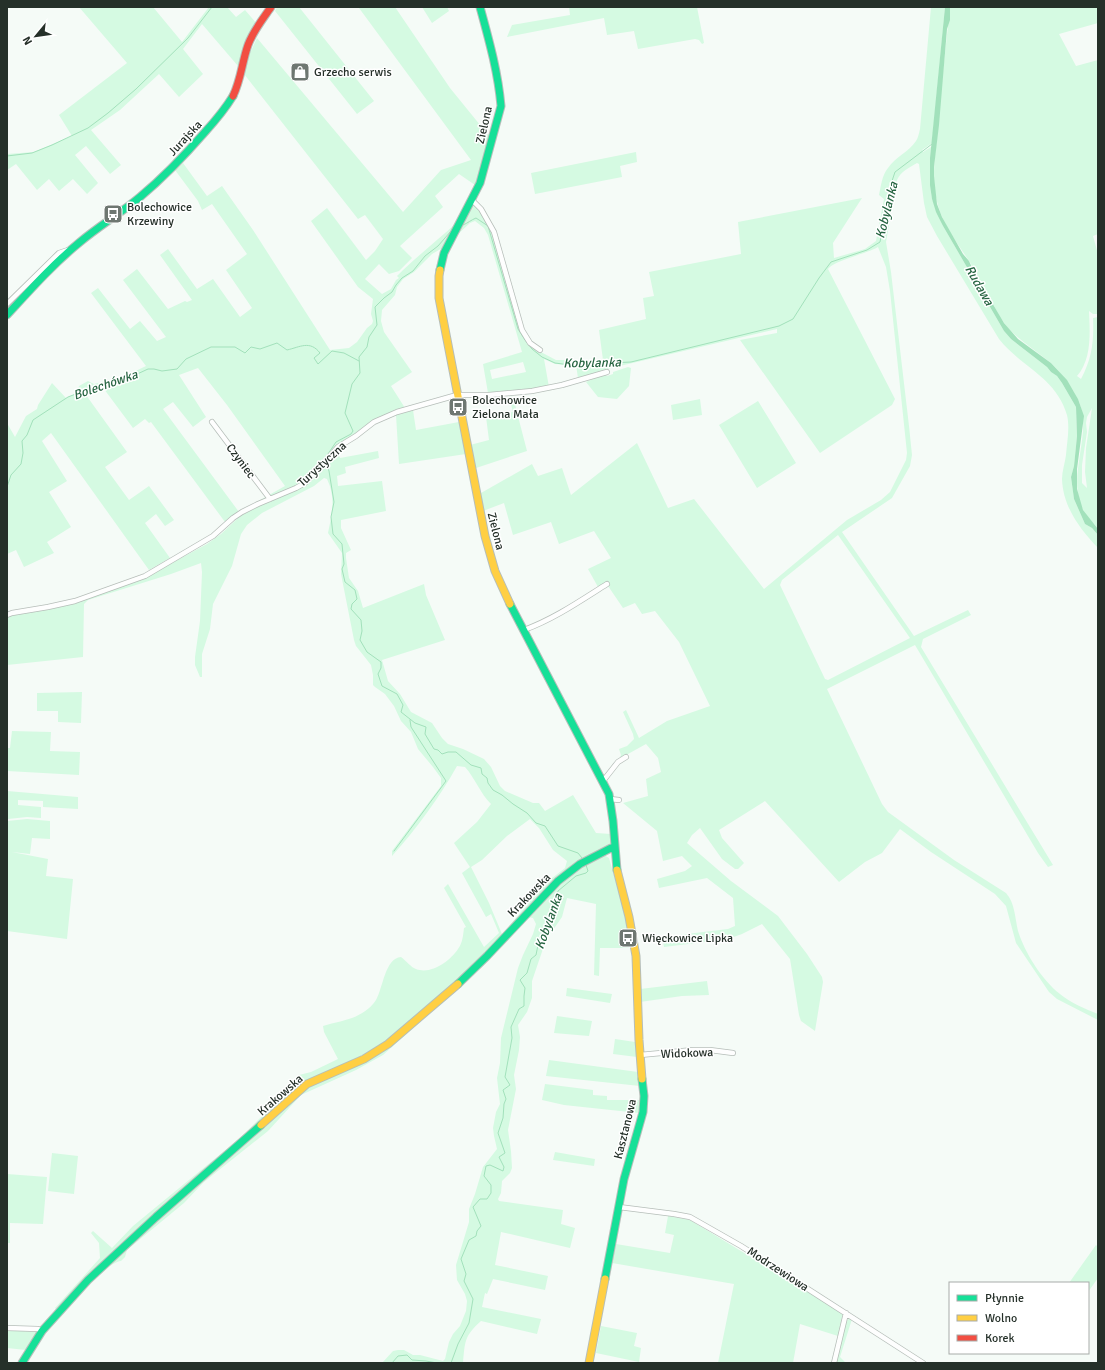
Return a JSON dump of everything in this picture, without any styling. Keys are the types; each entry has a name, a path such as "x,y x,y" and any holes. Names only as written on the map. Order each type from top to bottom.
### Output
{"street":[{"name":"Jurajska","path":"7,315 70,250 152,187 213,123 234,95 254,32 271,7"},
{"name":"Zielona","path":"480,7 500,93 501,106 499,119 483,174 472,200 444,254 439,276 439,298 485,536 501,586 609,794 615,850"},
{"path":"472,200 482,209 494,232 522,330 530,343 540,350"},
{"name":"Jurajska","path":"7,304 59,253 70,250"},
{"name":"Turystyczna","path":"7,615 75,601 145,576 212,536 242,512 306,483 338,447 356,436 374,422 397,412 457,394 489,395 532,391 562,385 607,372"},
{"name":"Czyniec","path":"212,422 270,499"},
{"path":"524,630 560,614 607,584"},
{"path":"604,782 618,762 626,757"},
{"path":"610,800 619,800"},
{"name":"Krakowska","path":"22,1363 42,1331 88,1280 156,1217 291,1097 307,1084 364,1058 388,1044 449,992 491,952 555,884 580,864 611,848 615,850"},
{"name":"Kasztanowa","path":"589,1363 624,1179 645,1102 640,1056 635,949 629,917 617,873 615,850"},
{"name":"Widokowa","path":"640,1056 693,1050 710,1050 733,1053"},
{"name":"Modrzewiowa","path":"619,1207 690,1217 730,1239 924,1363"},
{"path":"834,1363 846,1313"},
{"path":"7,1328 38,1329 42,1331"}],"shaded area":[{"path":"79,7 153,7 182,42 209,7 227,7 236,17 245,10 257,24 246,39 238,66 202,24 183,49 203,74 179,97 159,74 120,110 91,130 121,165 110,174 86,146 75,155 98,183 87,194 73,179 59,191 49,179 37,190 16,164 7,170 7,154 34,152 72,136 59,115 127,63"},
{"path":"277,7 299,7 374,101 357,114 275,11"},
{"path":"395,7 450,88 489,136 485,155 475,185 459,174 435,196 443,207 400,246 412,258 399,271 389,274 379,264 365,279 382,294 391,289 396,280 399,278 397,276 456,223 444,247 432,254 414,272 403,279 397,287 395,295 382,310 381,321 384,332 412,372 391,386 405,408 368,424 353,435 338,450 340,458 378,451 379,458 345,467 346,473 337,476 338,486 382,481 386,511 341,520 341,528 351,550 346,553 349,578 358,591 363,608 424,584 426,595 445,640 382,660 388,681 400,694 411,712 432,723 448,744 484,759 491,767 500,786 505,791 533,803 539,803 545,811 573,795 596,833 611,834 611,844 567,870 450,987 384,1042 365,1054 299,1085 241,1140 119,1245 56,1309 55,1308 100,1258 99,1243 91,1233 93,1231 112,1248 133,1226 240,1138 268,1110 299,1075 311,1072 338,1059 324,1032 323,1026 352,1018 359,1015 371,1006 376,1000 391,962 401,957 414,968 428,970 440,966 455,954 461,944 464,928 466,927 444,888 448,884 484,947 499,933 491,914 486,917 462,873 470,867 454,843 477,822 491,804 465,767 457,766 443,790 410,835 392,856 392,851 441,786 441,778 418,749 411,732 401,721 394,706 385,694 373,685 371,665 356,646 341,574 342,553 328,533 332,512 332,492 327,479 324,478 314,486 262,513 247,525 241,534 232,566 213,604 210,629 202,654 202,677 200,677 195,665 200,621 201,563 88,600 84,604 83,657 7,665 7,617 56,607 148,576 207,544 221,534 237,519 238,513 225,522 151,422 149,423 145,419 133,428 104,389 86,395 127,452 105,467 129,500 149,486 174,520 165,526 156,514 145,523 170,558 149,570 51,433 42,441 67,481 49,492 71,527 47,542 54,553 24,567 16,550 7,554 7,423 15,437 26,416 37,409 52,383 66,398 77,393 79,386 88,381 94,384 106,381 115,381 146,366 91,293 98,288 130,329 140,321 157,341 166,337 123,280 137,269 168,309 185,301 187,302 192,300 160,255 168,249 197,289 213,279 240,317 252,308 226,270 247,254 212,204 202,210 198,201 175,170 183,163 207,196 222,186 253,230 330,350 349,348 357,342 367,328 372,324 373,321 371,314 373,299 358,287 311,221 327,208 366,260 375,251 383,239 365,215 358,219 244,74 250,53 257,38 403,212 441,170 471,160 359,8","holes":["198,368 227,405 285,486 239,512 163,409 173,402 193,427 206,417 179,375","530,819 539,828 553,850 567,861 565,868 547,882 502,934 489,903 471,867 482,860 507,836"]},
{"path":"422,7 447,7 449,11 432,23"},
{"path":"569,7 697,7 704,43 702,44 699,40 695,39 638,49 634,31 607,35 604,18 507,37 512,25 570,15"},
{"path":"931,7 945,7 932,143 922,150 923,152 931,147 930,173 932,199 943,226 1004,331 1011,339 1057,376 1076,407 1077,436 1074,466 1071,477 1074,499 1085,524 1092,528 1098,535 1098,548 1074,517 1069,508 1063,489 1062,476 1066,455 1068,425 1067,415 1062,402 1055,391 1037,373 1008,349 999,339 927,217 919,164 917,163 903,172 897,180 886,242 891,272 909,426 912,455 910,466 892,498 842,532 914,636 968,610 971,615 923,639 921,647 1053,865 1048,867 1038,853 915,645 827,689 882,804 888,812 954,860 1006,893 1013,906 1021,939 1035,966 1053,988 1078,1006 1098,1014 1098,1020 1057,999 1049,992 1016,943 1006,906 995,894 931,852 900,829 882,853 865,862 839,882 765,801 719,830 722,838 744,863 738,869 735,869 722,859 700,828 692,835 687,843 731,881 778,916 807,954 822,977 823,982 815,1031 801,1021 790,959 762,924 728,939 664,947 662,937 728,929 735,926 733,898 707,878 659,888 657,879 685,871 692,866 682,856 663,861 657,831 623,803 648,796 646,779 661,772 658,758 646,744 628,754 622,760 620,757 621,755 619,749 627,746 634,739 623,712 626,710 639,738 667,721 710,706 679,642 655,611 642,614 635,603 623,608 606,583 598,587 588,569 611,558 594,531 559,544 551,522 513,535 504,503 483,511 481,493 532,464 538,476 562,468 571,495 637,443 668,508 694,499 764,589 847,520 881,500 890,492 906,460 907,453 890,291 886,267 878,247 837,263 828,269 895,399 892,405 820,453 740,340 777,333 777,329 607,369 578,378 576,365 555,364 544,359 549,387 533,390 488,393 483,364 522,352 488,235 484,228 475,221 470,223 456,236 472,205 477,206 491,227 521,330 537,350 556,360 603,360 599,330 646,319 643,298 654,296 649,272 741,254 738,222 862,198 833,243 834,258 865,249 876,241 884,199 879,195 884,174 891,164 913,145 920,129","holes":["523,362 526,372 492,379 490,370","838,535 910,638 828,680 825,679 780,585 782,580"]},
{"path":"950,7 1098,7 1098,23 1059,34 1076,66 1098,60 1098,234 1093,236 1098,254 1098,314 1093,314 1089,311 1090,336 1088,354 1082,369 1077,376 1081,379 1088,364 1093,342 1093,318 1098,317 1098,529 1084,512 1079,499 1077,485 1083,429 1082,415 1077,397 1067,381 1051,363 1011,331 1004,323 973,271 971,263 949,230 941,214 934,186 934,164","holes":["1092,408 1086,448 1085,472 1087,488 1082,483 1082,465 1087,432 1087,417"]},
{"path":"636,152 637,162 620,166 622,177 535,194 531,173"},
{"path":"628,367 631,368 629,386 617,399 598,397 586,382 604,374 607,376 613,374 613,372"},
{"path":"509,396 513,397 527,451 476,468 470,445 489,440 486,417 513,412"},
{"path":"700,399 702,415 673,420 671,405"},
{"path":"758,401 796,463 757,488 719,425"},
{"path":"413,410 416,430 459,422 466,454 399,464 396,415"},
{"path":"82,692 81,723 58,722 58,711 37,711 37,693"},
{"path":"12,731 51,732 50,751 80,752 79,775 7,771 7,748 10,748"},
{"path":"7,791 78,797 78,809 43,807 43,801 18,800 18,805 41,807 41,818 27,817 8,819"},
{"path":"27,819 50,821 50,839 32,838 30,854 12,852 48,859 46,876 73,879 67,939 7,931 7,821"},
{"path":"604,855 609,858 625,914 629,948 600,948 599,976 594,975 596,904 567,898 562,917 546,940 532,981 532,998 527,1012 518,1025 520,1037 519,1050 514,1075 516,1089 508,1130 512,1168 510,1173 502,1181 501,1193 498,1199 499,1201 563,1210 561,1224 575,1228 570,1248 501,1232 495,1265 548,1276 545,1290 493,1279 487,1294 485,1293 482,1307 541,1319 537,1334 481,1321 468,1335 464,1350 463,1363 382,1363 393,1351 398,1350 404,1350 413,1355 420,1355 443,1361 445,1359 449,1342 453,1334 460,1326 466,1311 467,1301 465,1294 457,1280 456,1265 469,1222 469,1209 483,1167 497,1149 493,1128 496,1112 500,1104 497,1078 500,1063 501,1038 518,968 536,924 533,918 528,917 496,952 462,985 439,1006 437,1004 563,878"},
{"path":"707,981 709,995 682,996 640,1002 640,989"},
{"path":"567,988 612,994 610,1003 566,996"},
{"path":"557,1016 592,1021 589,1036 554,1033"},
{"path":"420,1019 421,1021 383,1055 356,1070 301,1095 268,1131 203,1183 184,1203 127,1250 125,1257 121,1261 107,1268 99,1275 61,1314 92,1278 193,1186 264,1128 293,1097 304,1088 373,1055"},
{"path":"615,1039 635,1042 637,1057 613,1054"},
{"path":"549,1060 638,1072 640,1086 546,1076"},
{"path":"545,1084 593,1090 593,1095 607,1096 607,1100 641,1100 639,1113 564,1105 542,1100"},
{"path":"555,1152 595,1159 594,1166 553,1160"},
{"path":"52,1153 78,1156 74,1194 48,1191"},
{"path":"7,1174 47,1177 43,1224 10,1223 10,1243 7,1243"},
{"path":"668,1216 690,1220 843,1313 838,1336 800,1324 793,1363 718,1363 734,1284 612,1263 616,1244 670,1253 674,1235 665,1233"},
{"path":"1096,1245 1098,1247 1098,1278 1089,1291 1089,1282 1070,1282"},
{"path":"850,1317 852,1319 840,1357 846,1363 836,1363 846,1322"},
{"path":"601,1326 637,1333 634,1346 641,1348 639,1362 596,1353"},
{"path":"7,1330 38,1332 26,1350 7,1348"}],"water":[{"name":"Rudawa","path":"945,7 950,7 950,20 947,29 934,167 937,204 942,217 1004,323 1018,339 1051,363 1067,380 1078,399 1084,416 1077,469 1077,489 1083,510 1098,529 1098,535 1092,528 1085,524 1074,499 1071,477 1074,466 1077,436 1076,407 1057,376 1011,339 1004,331 943,226 936,212 932,199 930,185 930,158"}],"waterway":[{"path":"7,156 32,153 88,128 136,89 188,38 212,7"},
{"name":"Kobylanka","path":"463,225 476,218 488,226 518,329 532,349 542,357 555,363 570,365 631,362 779,326 793,319 831,262 867,250 880,242 891,184 895,172 932,144"},
{"name":"Kobylanka","path":"326,457 336,442 351,434 353,431 345,413 352,384 360,373 359,357 367,347 369,337 377,325 375,307 392,292 402,278 413,271 425,256 438,246 451,231"},
{"name":"Bolechówka","path":"7,487 11,475 21,464 23,453 22,441 27,435 33,420 68,397 99,385 118,383 148,369 162,371 177,369 186,359 211,347 235,347 245,353 251,347 260,349 277,343 287,350 301,346 309,346 316,349 320,353 314,358 318,364 332,351 344,353 359,361"},
{"name":"Kobylanka","path":"326,464 329,471 334,502 331,517 333,534 342,544 344,564 342,569 345,582 355,590 357,599 352,604 351,609 361,620 362,631 360,640 367,652 381,662 381,668 378,674 382,686 397,694 403,705 401,712 415,723 426,727 425,734 434,749 438,750 442,754 456,752 471,765 481,768 482,774 487,778 488,783 493,790 527,813 536,823 545,826 558,846 578,853 582,858"},
{"path":"394,851 446,781 411,727 410,720"},
{"name":"Kobylanka","path":"451,1363 458,1344 469,1323 473,1299 464,1281 466,1274 461,1259 469,1240 476,1236 477,1231 481,1226 473,1207 480,1199 487,1199 491,1193 491,1185 484,1176 486,1166 490,1165 503,1171 504,1167 499,1157 505,1153 498,1133 503,1118 506,1099 503,1090 510,1085 505,1077 512,1038 511,1027 519,1009 524,1006 525,988 520,980 527,973 531,959 536,955 539,940 558,891 576,876 586,873 588,871 586,865"},
{"name":"Kobylanka","path":"392,1363 398,1356 407,1355 412,1360 437,1363"}],"traffic: fast":[{"path":"440,270 444,253 480,183 501,106 500,93 490,44 480,7"},
{"path":"7,315 42,277 70,250 133,203 166,174 212,124 233,96"},
{"path":"510,604 609,794 617,870"},
{"path":"458,984 487,956 558,881 580,864 611,848 615,850"},
{"path":"605,1279 624,1179 643,1112 644,1096 642,1079"},
{"path":"22,1363 42,1331 88,1280 156,1217 261,1125"}],"traffic: slow":[{"path":"440,270 439,298 485,536 495,571 510,604"},
{"path":"617,870 629,917 636,956 642,1079"},
{"path":"261,1125 307,1084 364,1059 388,1044 458,984"},
{"path":"589,1363 605,1279"}],"traffic: jam":[{"path":"233,96 238,84 250,40 258,25 271,7"}],"place":[{"name":"Grzecho serwis","path":"300,72"},
{"name":"Bolechowice Krzewiny","path":"113,214"},
{"name":"Bolechowice Zielona Mała","path":"458,407"},
{"name":"Więckowice Lipka","path":"628,938"}]}
